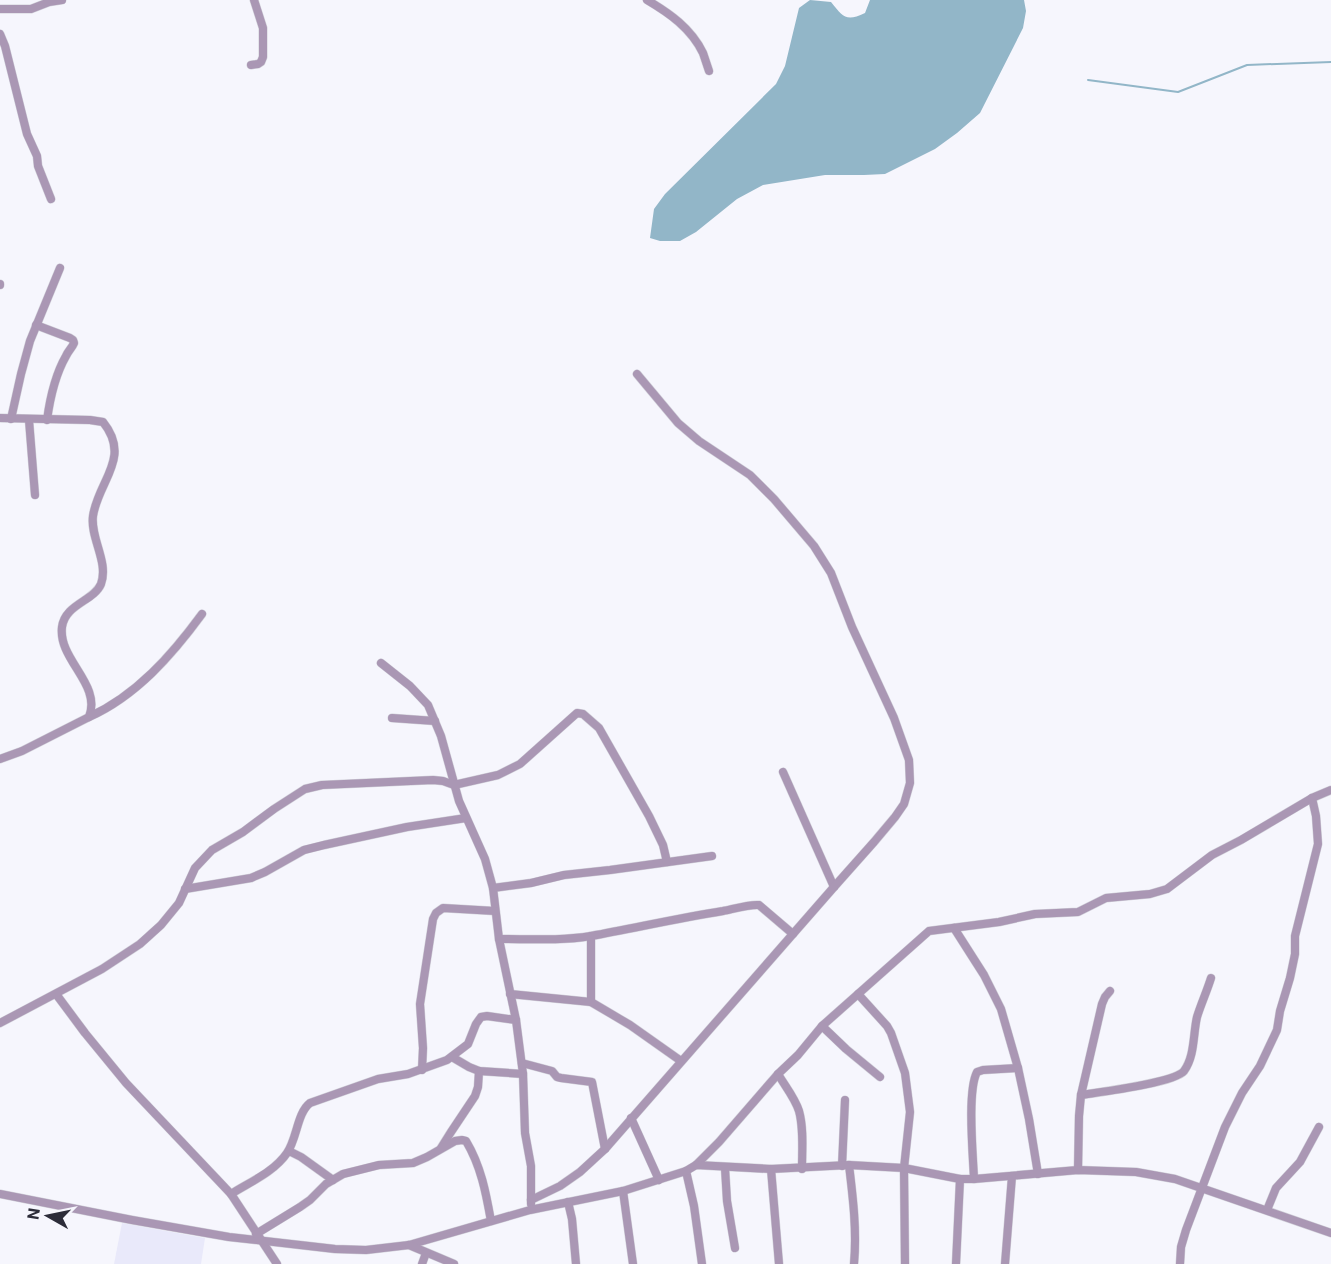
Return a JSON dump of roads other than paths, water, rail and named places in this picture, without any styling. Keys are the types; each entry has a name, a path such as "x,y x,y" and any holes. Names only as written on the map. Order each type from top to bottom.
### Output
{"street":[{"path":"0,9 31,9 49,1 62,0"},
{"path":"251,65 258,64 263,57 263,28 254,0"},
{"path":"647,0 677,20 693,38 703,52 709,71"},
{"path":"0,34 27,134 51,199"},
{"path":"11,419 30,341 60,268"},
{"path":"36,325 70,338 74,344 66,355 52,391 47,420"},
{"path":"531,1200 560,1186 580,1172 605,1149 895,817 904,804 910,783 909,760 894,718 852,627 831,573 814,546 750,475 699,441 678,423 637,374"},
{"path":"0,418 103,422 109,429 114,444 115,457 111,472 95,507 93,519 100,554 102,583 97,590 73,608 62,628 71,661 92,698 89,717"},
{"path":"29,420 35,495"},
{"path":"0,759 22,751 105,710 124,697 180,643 202,614"},
{"path":"381,663 410,686 428,705 441,736 459,801 485,859 494,888 499,939 516,1020 522,1063 525,1133 531,1166 530,1210"},
{"path":"0,1023 102,969 140,944 161,925 178,903 195,868 212,850 243,832 305,789 322,785 433,780 454,784 498,775 520,764 577,713 591,721 608,744 649,816 663,845 667,862"},
{"path":"392,718 435,721"},
{"path":"783,772 834,887"},
{"path":"0,1194 229,1237 335,1249 366,1250 409,1245 530,1210 623,1191 696,1166 822,1026 926,933 1035,914 1077,912 1106,898 1150,894 1167,889 1212,855 1312,798 1331,790"},
{"path":"1180,1264 1181,1247 1201,1187 1225,1127 1277,1030 1295,954 1295,936 1318,844 1312,798"},
{"path":"185,889 251,878 304,850 407,827 466,818"},
{"path":"494,888 564,875 712,856"},
{"path":"499,939 559,940 591,936 755,905 759,905 793,934"},
{"path":"422,1070 420,1004 433,919 443,908 495,911"},
{"path":"954,928 984,975 1001,1009 1018,1068 1038,1174"},
{"path":"591,936 591,1002"},
{"path":"1081,1095 1156,1082 1180,1075 1186,1068 1197,1018 1211,978"},
{"path":"1078,1170 1081,1095 1101,1004 1110,991"},
{"path":"56,994 126,1083 231,1194 277,1264"},
{"path":"510,994 591,1002 630,1025 681,1061"},
{"path":"858,994 887,1026 905,1073 910,1112 904,1168 905,1264"},
{"path":"231,1194 279,1163 289,1151 303,1112 310,1103 378,1079 422,1070 452,1058 468,1044 481,1017 516,1020"},
{"path":"822,1026 880,1077"},
{"path":"452,1058 479,1071 523,1074"},
{"path":"522,1063 552,1071 557,1077 592,1082 605,1149"},
{"path":"974,1179 972,1108 975,1077 983,1070 1018,1068"},
{"path":"441,1150 476,1096 479,1071"},
{"path":"778,1074 799,1111 802,1130 802,1169"},
{"path":"845,1100 846,1166 854,1208 854,1264"},
{"path":"631,1118 659,1180"},
{"path":"1266,1210 1276,1188 1300,1162 1319,1127"},
{"path":"256,1234 300,1207 326,1184 343,1174 379,1165 413,1163 455,1141 462,1140 466,1141 483,1179 491,1221"},
{"path":"289,1151 302,1157 333,1180"},
{"path":"696,1166 771,1169 846,1166 904,1168 960,1179 1078,1170 1136,1173 1175,1179 1331,1233"},
{"path":"725,1167 727,1201 735,1248"},
{"path":"771,1169 779,1264"},
{"path":"686,1171 694,1206 702,1264"},
{"path":"1005,1264 1012,1176"},
{"path":"956,1264 960,1179"},
{"path":"623,1191 633,1264"},
{"path":"568,1202 576,1264"},
{"path":"409,1245 450,1263"},
{"path":"422,1264 426,1253"}],"water":[{"path":"810,0 831,2 845,17 865,13 870,0 1024,0 1026,11 1023,28 980,113 935,149 885,174 825,175 763,185 737,199 696,232 680,241 660,241 650,238 654,209 665,194 776,84 785,66 799,8"}],"waterway":[{"path":"1088,80 1178,92 1247,65 1331,62"}]}
